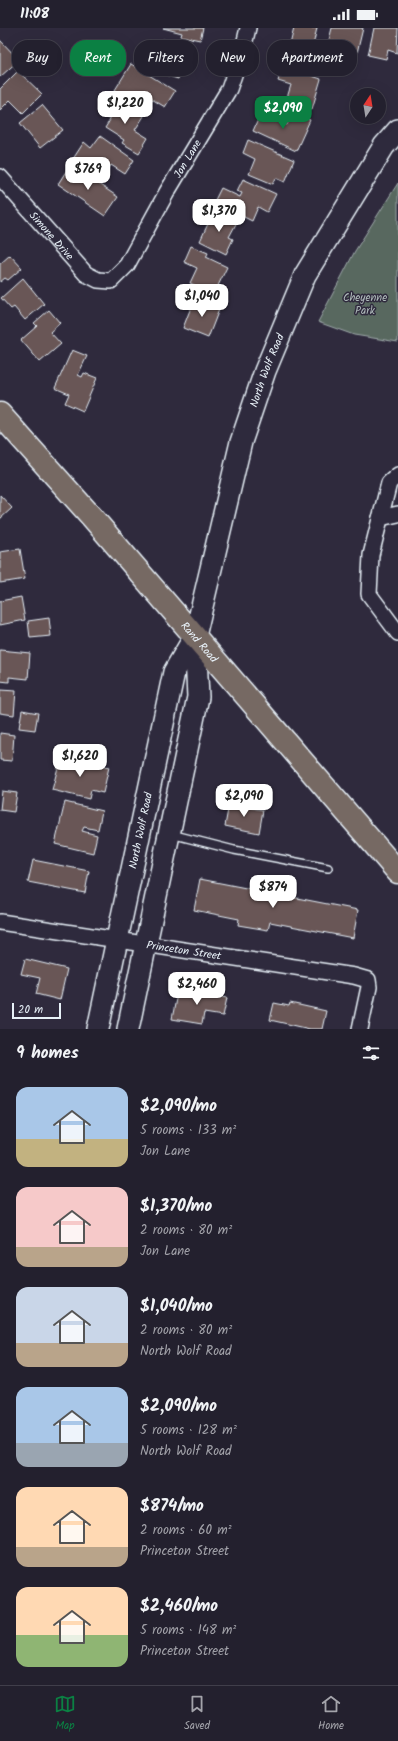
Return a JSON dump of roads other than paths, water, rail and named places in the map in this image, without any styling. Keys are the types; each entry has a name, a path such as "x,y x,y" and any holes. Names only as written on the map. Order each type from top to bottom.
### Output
{"main road":[{"name":"North Wolf Road","path":"128,1029 198,697 195,636 241,442 265,371 305,275 384,146 398,130"},
{"name":"Rand Road","path":"0,414 195,636 398,872"},
{"name":"North Wolf Road","path":"98,1029 174,672 195,636"}],"street":[{"name":"Jon Lane","path":"111,281 127,265 167,192 229,89 244,49 248,28"},
{"name":"Simone Drive","path":"0,177 86,274 98,280 111,281"},
{"path":"398,475 390,483 380,518 371,555 369,594 398,632"},
{"path":"380,518 398,514"},
{"name":"Princeton Street","path":"0,922 146,943 346,975 368,980 369,987 360,1029"}],"lane":[{"path":"169,834 234,850 328,868"}],"park label":[{"name":"Cheyenne Park","path":"365,303"}]}
